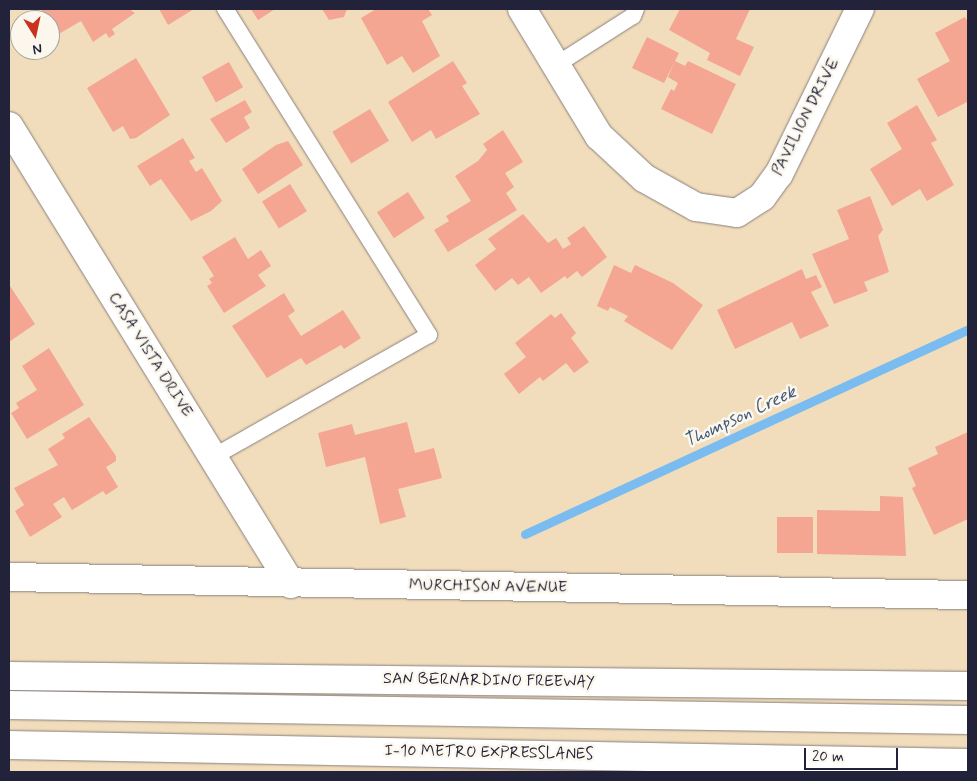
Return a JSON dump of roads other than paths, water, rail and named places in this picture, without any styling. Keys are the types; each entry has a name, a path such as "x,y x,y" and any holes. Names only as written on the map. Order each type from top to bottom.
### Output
{"main road":[{"path":"522,9 556,65"},
{"name":"PAVILION DRIVE","path":"556,65 599,136 644,178 696,207 737,213 762,197 779,174 860,9"},
{"name":"CASA VISTA DRIVE","path":"9,126 291,584"},
{"name":"MURCHISON AVENUE","path":"9,577 291,584 968,595"},
{"name":"SAN BERNARDINO FREEWAY","path":"9,676 968,686"},
{"path":"9,705 968,720"},
{"name":"I-10 METRO EXPRESSLANES","path":"9,745 968,763"}],"lane":[{"path":"213,458 429,335 226,9"},
{"path":"556,65 633,16 636,9"}],"waterway":[{"name":"Thompson Creek","path":"525,534 968,329"}]}
